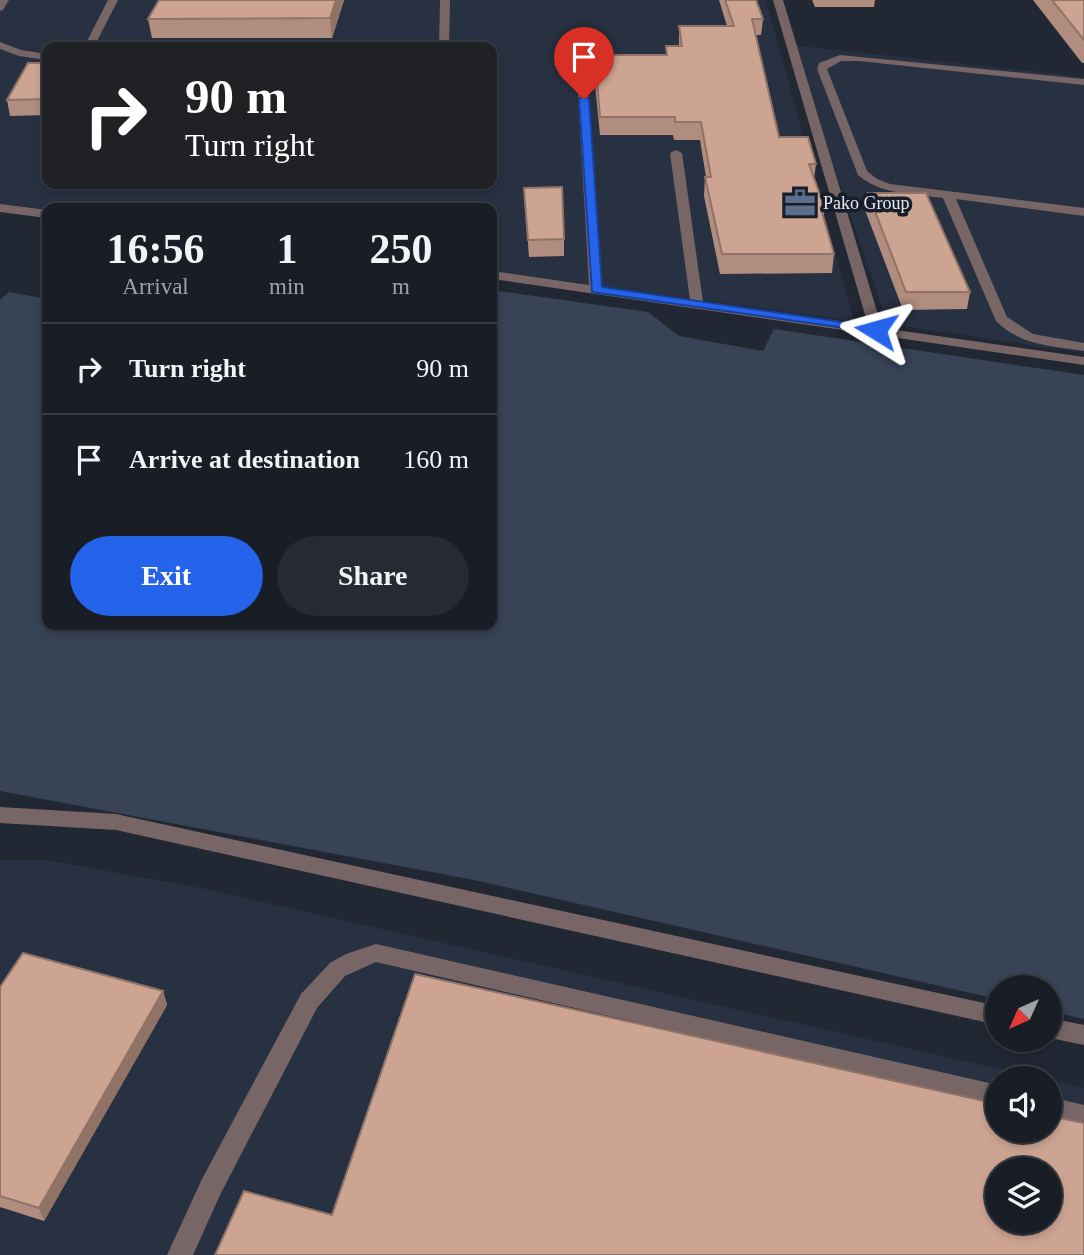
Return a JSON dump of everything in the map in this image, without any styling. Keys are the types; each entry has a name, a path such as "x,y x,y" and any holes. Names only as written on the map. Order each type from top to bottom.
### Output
{"street":[{"path":"0,8 4,0"},
{"path":"92,42 113,0"},
{"path":"444,42 446,0"},
{"path":"778,0 876,330"},
{"path":"0,45 19,53 42,56"},
{"path":"1084,82 859,58 840,58 823,65 823,75 866,178 889,187 1084,212"},
{"path":"582,72 596,290"},
{"path":"676,153 697,304"},
{"path":"948,195 1007,326 1025,337 1084,347"},
{"path":"0,208 42,213"},
{"path":"497,276 1084,361"},
{"path":"0,815 116,822 985,1013"},
{"path":"180,1255 211,1187 309,1001 326,977 352,959 376,953 985,1093"},
{"path":"1062,1030 1084,1035"},
{"path":"1062,1111 1084,1116"}],"shaded area":[{"path":"0,0 766,0 854,321 497,272 497,203 42,203 42,210 0,205"},
{"path":"791,45 1084,77 1084,353 888,324"},
{"path":"497,291 648,312 679,336 763,351 774,329 1084,375 1084,1019 1062,1014 1062,975 985,975 985,996 469,879 0,791 0,300 9,292 42,298 42,630 497,630"},
{"path":"0,860 47,860 201,888 986,1066 985,1143 1062,1143 1062,1083 1084,1088 1084,1255 0,1255"}],"building":[{"path":"159,0 336,0 330,18 148,19"},
{"path":"725,0 756,0 763,19 752,19 779,137 808,137 816,164 809,164 825,209 821,209 834,254 722,254 705,177 711,177 701,122 675,122 675,117 600,117 596,68 611,68 610,55 667,55 666,46 682,46 679,26 734,26"},
{"path":"1052,0 1084,0 1084,40"},
{"path":"28,63 42,63 42,99 7,100"},
{"path":"562,187 564,239 528,240 524,188"},
{"path":"868,193 926,193 970,292 906,292"},
{"path":"23,953 163,991 39,1208 0,1196 0,987"},
{"path":"415,974 985,1101 985,1143 1062,1143 1062,1118 1084,1123 1084,1255 215,1255 244,1191 332,1215"}],"place":[{"name":"Pako Group","path":"800,203"}],"route":[{"path":"584,99 596,290 876,330"}]}
